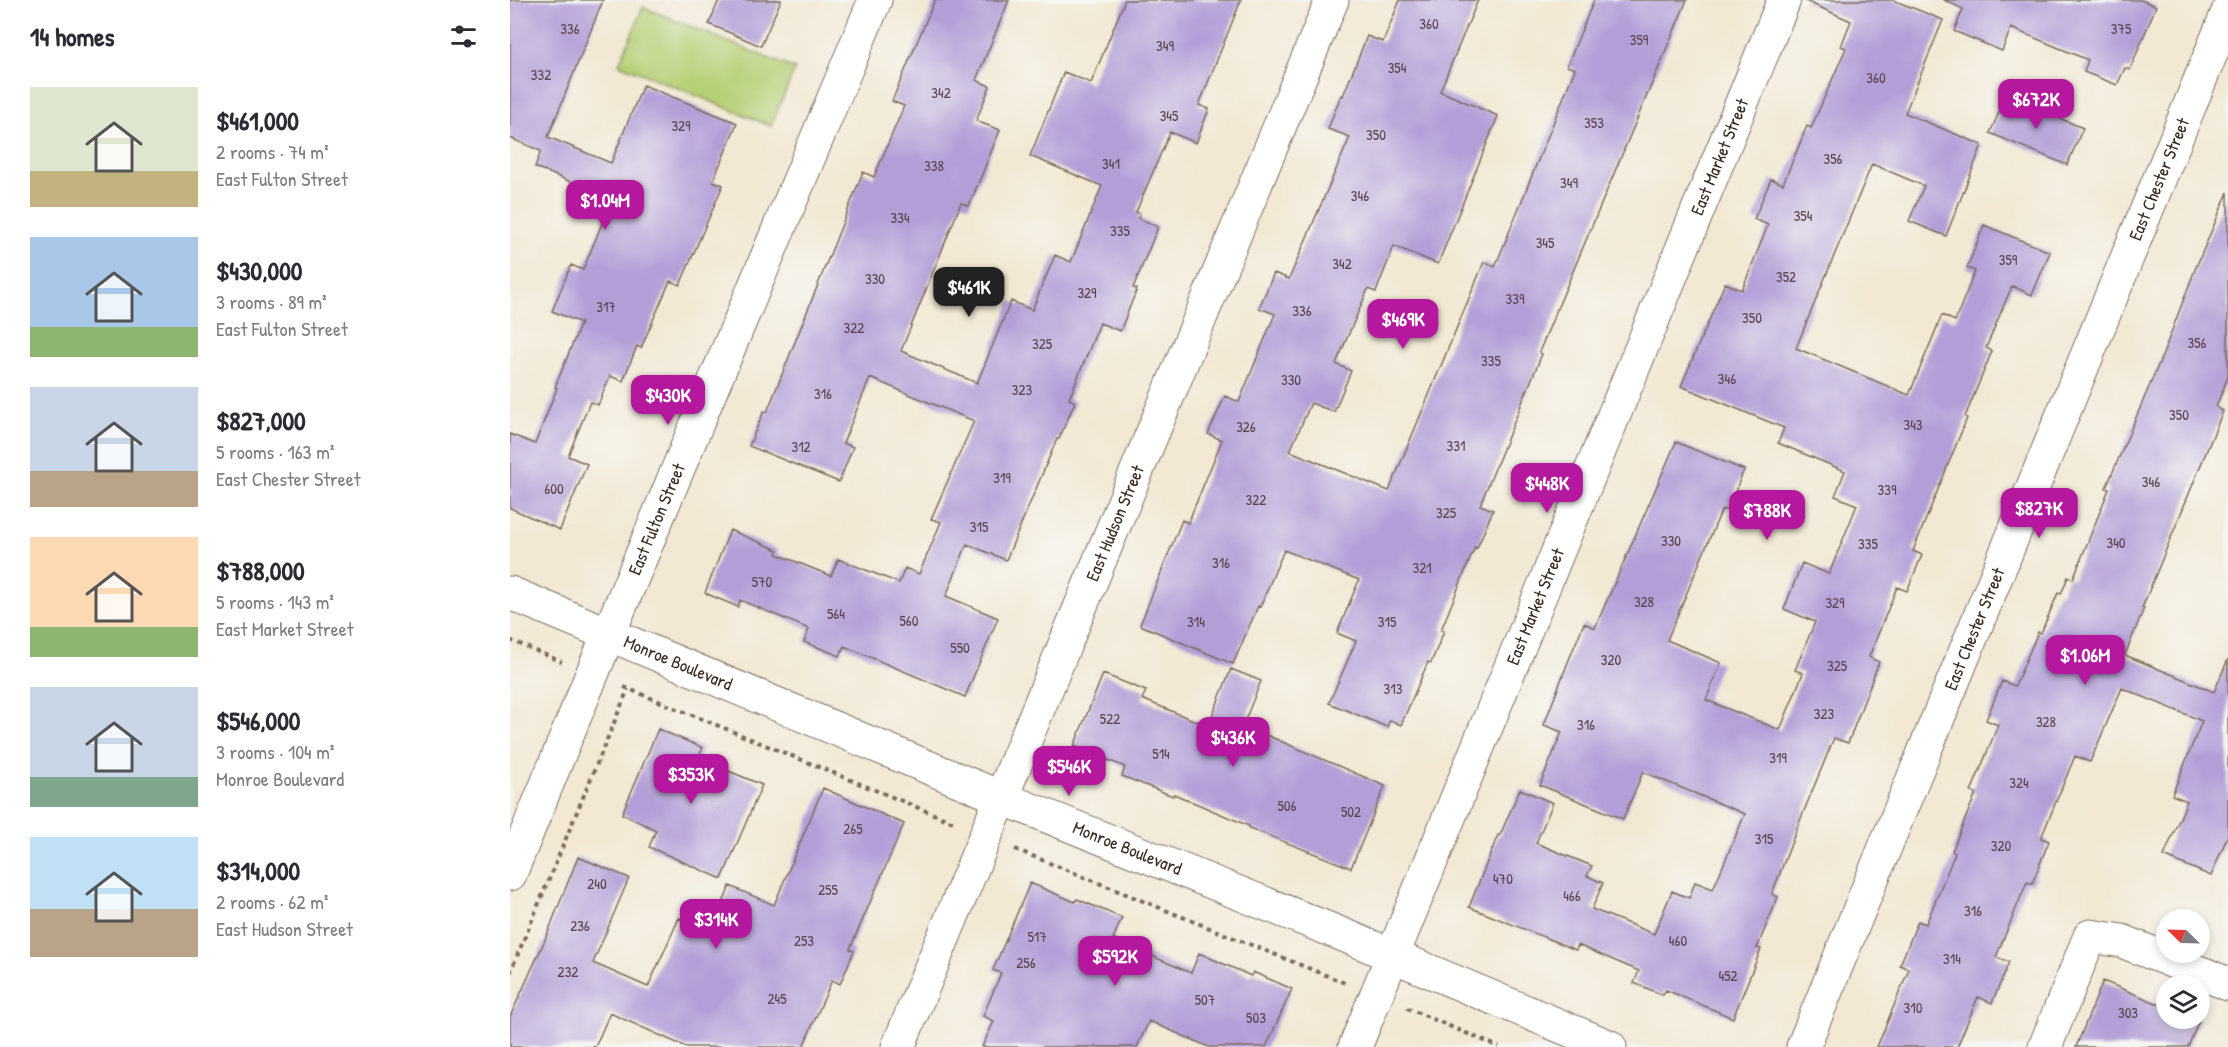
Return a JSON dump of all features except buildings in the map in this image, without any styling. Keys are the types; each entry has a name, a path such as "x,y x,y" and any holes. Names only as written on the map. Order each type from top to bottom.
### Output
{"street":[{"name":"East Fulton Street","path":"510,874 875,0"},
{"name":"East Hudson Street","path":"898,1047 1332,0"},
{"name":"East Market Street","path":"1355,1047 1784,0"},
{"name":"East Chester Street","path":"1803,1047 2228,12"},
{"name":"Monroe Boulevard","path":"510,593 1610,1047"},
{"path":"2045,1047 2090,936 2122,941 2228,984"}],"path":[{"path":"510,973 628,689"}],"green space":[{"path":"643,7 795,69 771,126 619,64"}]}
